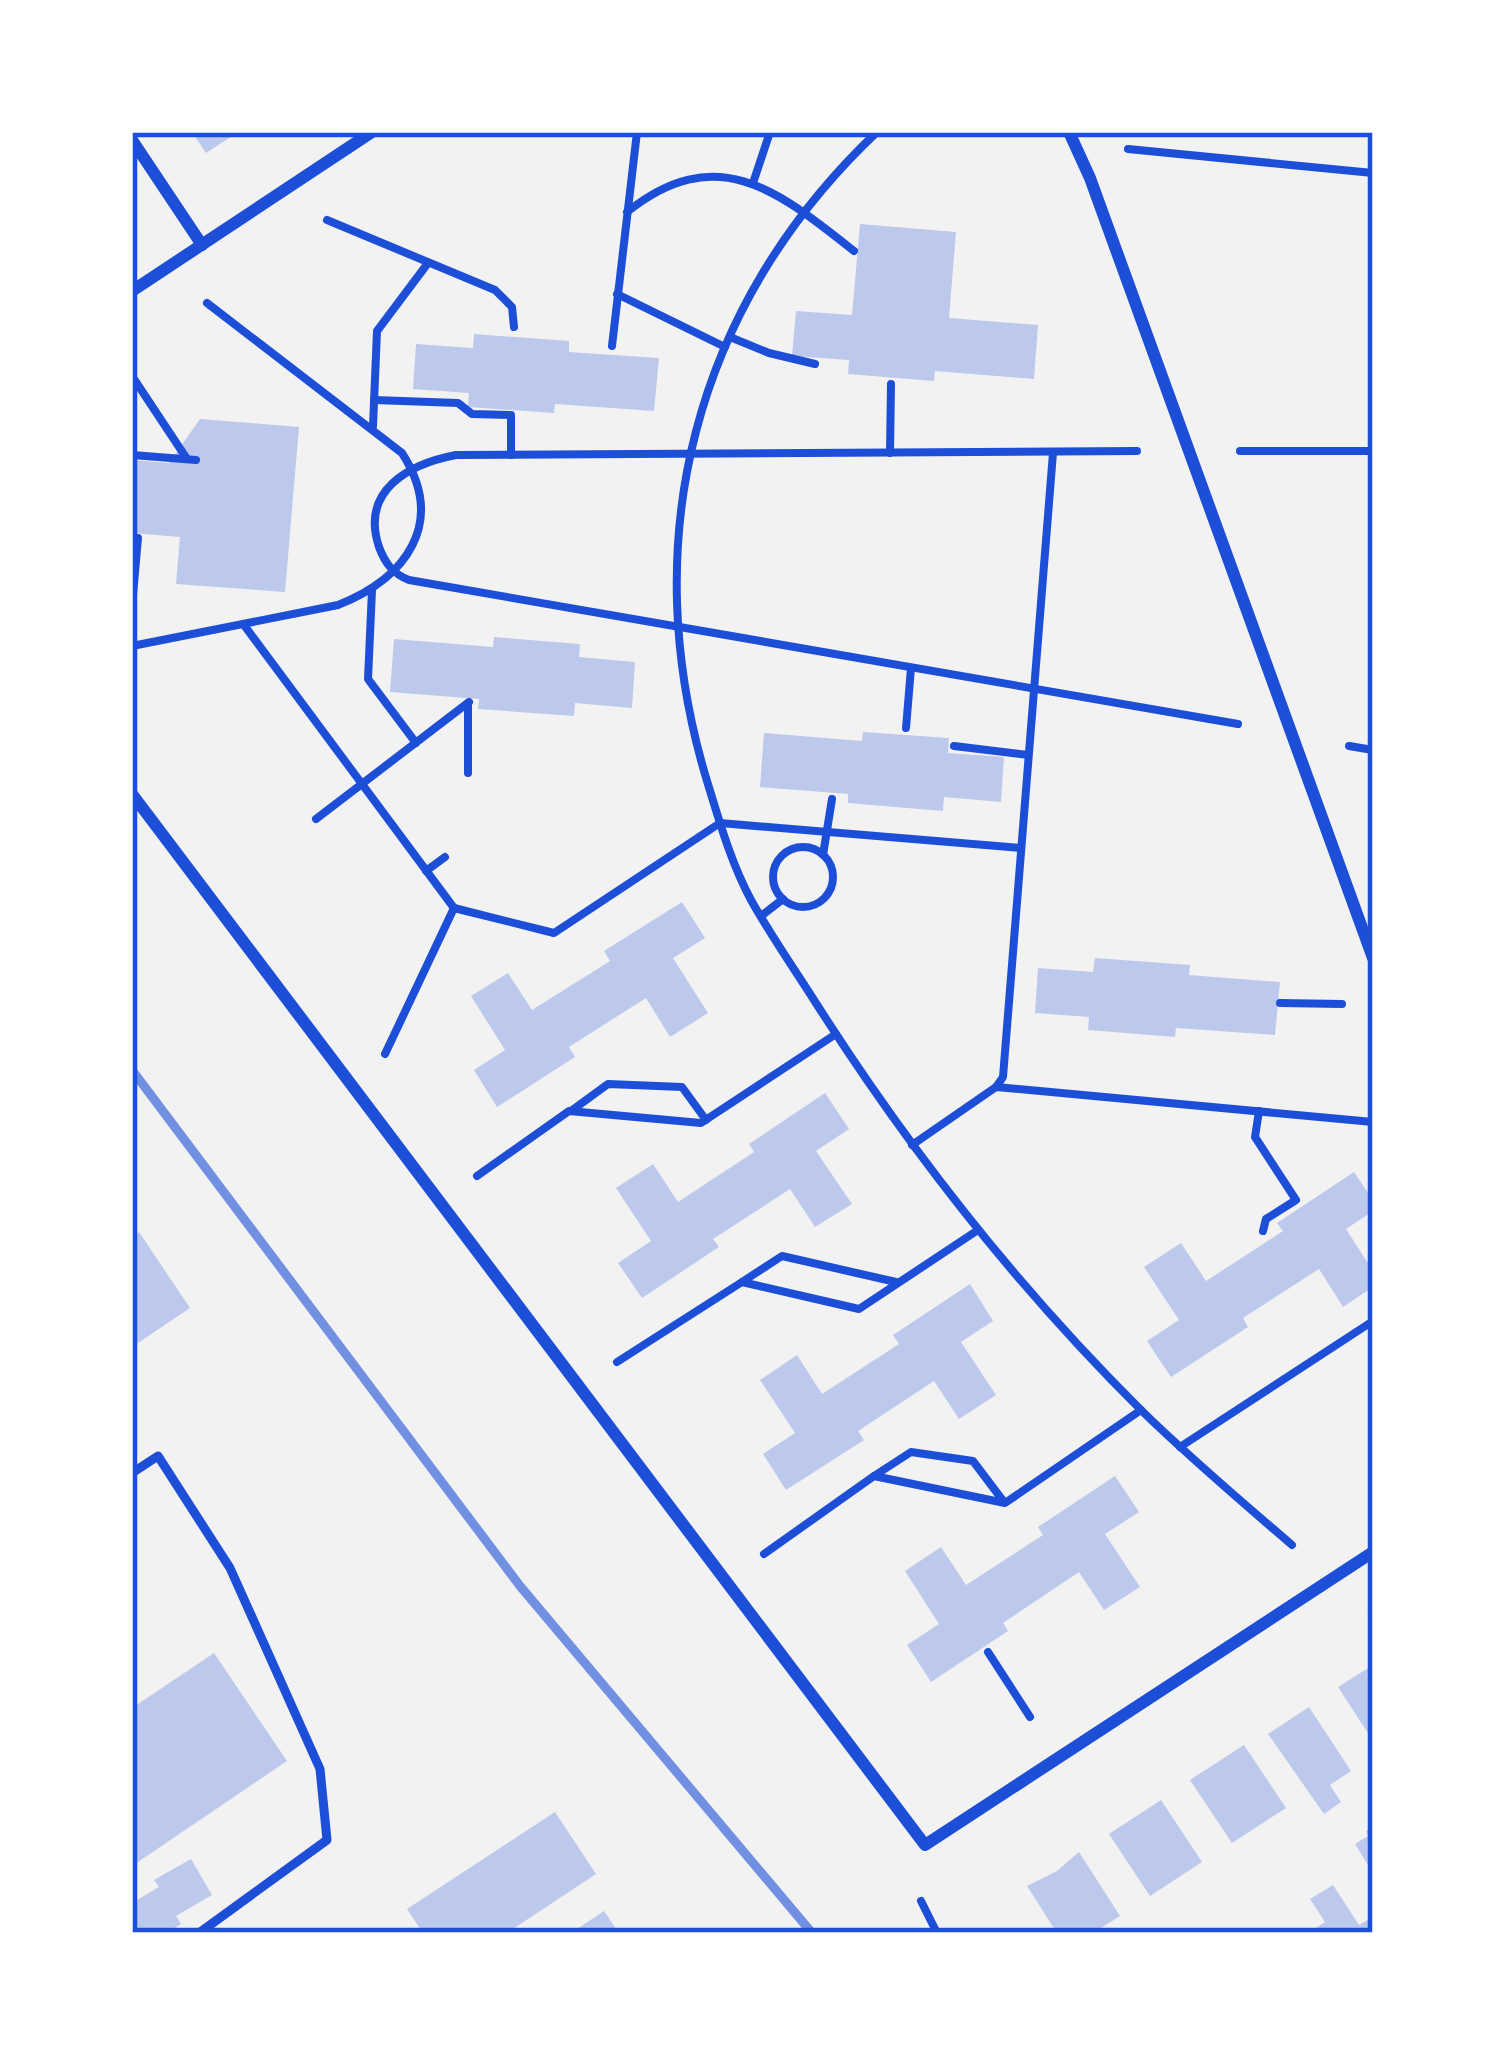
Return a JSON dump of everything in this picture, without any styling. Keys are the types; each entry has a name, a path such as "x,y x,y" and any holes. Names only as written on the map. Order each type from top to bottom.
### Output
{"street":[{"path":"132,291 372,132"},
{"path":"1069,132 1098,200 1373,958"},
{"path":"132,140 202,245"},
{"path":"132,794 925,1845 1373,1552"}],"lane":[{"path":"132,1473 158,1456 230,1568 320,1769 327,1840 200,1933"}],"path":[{"path":"612,346 637,132"},
{"path":"753,183 770,132"},
{"path":"870,134 804,212 768,266 725,347 691,454 680,512 675,627 684,691 720,824 761,916 912,1145 978,1230 1141,1410 1292,1545"},
{"path":"1129,149 1373,173"},
{"path":"627,212 656,191 685,180 725,176 753,183 804,212 854,250"},
{"path":"327,220 503,296 512,308 514,327"},
{"path":"373,428 377,331 428,263"},
{"path":"617,294 725,347"},
{"path":"132,646 338,605 395,573 419,532 411,468 402,453 207,303"},
{"path":"730,337 815,364"},
{"path":"132,376 192,459 132,455"},
{"path":"890,453 891,384"},
{"path":"374,400 458,403 472,414 511,415 511,454"},
{"path":"1137,451 457,455 411,468 390,484 374,512 378,544 395,573 410,580 1238,724"},
{"path":"1240,451 1373,451"},
{"path":"912,1145 997,1087 1004,1077 1053,453"},
{"path":"132,538 137,538 132,606"},
{"path":"373,589 368,679 416,743"},
{"path":"244,624 454,908 554,933 720,824 1021,848"},
{"path":"906,728 911,668"},
{"path":"316,818 469,702 468,773"},
{"path":"954,746 1028,754"},
{"path":"1349,746 1373,750"},
{"path":"823,855 800,848 783,856 774,881 783,898 800,907 828,895 833,876 823,855 832,799"},
{"path":"426,871 446,857"},
{"path":"761,916 783,898"},
{"path":"386,1054 454,908"},
{"path":"1280,1003 1342,1004"},
{"path":"569,1112 701,1123 836,1034"},
{"path":"477,1176 608,1084 682,1087 706,1120"},
{"path":"997,1087 1373,1122"},
{"path":"1199,1116 1205,1106"},
{"path":"1259,1111 1251,1140 1296,1200 1267,1219 1263,1232"},
{"path":"953,1198 963,1192"},
{"path":"742,1282 859,1309 978,1230"},
{"path":"617,1362 782,1256 898,1283"},
{"path":"1180,1447 1373,1321"},
{"path":"874,1476 1005,1503 1141,1410"},
{"path":"764,1554 910,1452 973,1462 1005,1503"},
{"path":"988,1652 1030,1717"},
{"path":"921,1901 937,1933"}],"building":[{"path":"192,132 238,132 206,153"},
{"path":"860,224 956,232 949,318 1038,325 1034,379 935,371 934,381 848,374 849,360 792,356 796,311 852,315"},
{"path":"474,334 569,341 569,352 659,358 654,411 555,404 554,413 468,407 469,393 413,389 416,344 473,348"},
{"path":"200,419 299,427 285,592 176,584 180,537 132,533 132,460 169,463"},
{"path":"494,637 580,644 579,657 635,662 632,708 575,703 574,716 478,709 479,699 390,692 394,639 493,647"},
{"path":"863,732 949,738 948,753 1004,757 1001,802 944,797 943,811 848,803 848,794 760,787 764,733 862,741"},
{"path":"682,902 705,938 673,958 708,1013 670,1037 646,998 569,1047 575,1057 497,1107 474,1070 505,1050 471,996 508,973 532,1010 610,961 604,951"},
{"path":"1095,958 1190,965 1189,975 1280,982 1275,1035 1176,1028 1175,1037 1088,1030 1089,1017 1035,1013 1038,968 1093,972"},
{"path":"825,1093 849,1129 816,1151 852,1204 815,1227 790,1189 713,1239 719,1247 642,1298 618,1263 651,1241 616,1188 653,1164 678,1202 754,1152 749,1144"},
{"path":"1354,1172 1373,1200 1373,1211 1346,1229 1373,1271 1373,1287 1343,1307 1319,1269 1243,1318 1248,1327 1171,1377 1147,1341 1179,1320 1144,1267 1181,1243 1206,1281 1283,1231 1277,1223"},
{"path":"139,1232 190,1308 132,1347 132,1237"},
{"path":"970,1284 993,1321 961,1342 996,1395 959,1419 934,1381 858,1431 864,1440 786,1490 763,1454 795,1433 760,1380 797,1355 822,1394 899,1344 893,1335"},
{"path":"1115,1476 1139,1512 1105,1534 1140,1587 1104,1610 1079,1572 1003,1623 1008,1631 931,1682 907,1645 939,1624 905,1571 941,1547 966,1585 1043,1535 1038,1527"},
{"path":"214,1653 287,1761 132,1866 132,1708"},
{"path":"1373,1665 1373,1741 1338,1687"},
{"path":"1309,1707 1351,1771 1330,1785 1341,1802 1324,1814 1268,1734"},
{"path":"1244,1745 1286,1808 1232,1843 1190,1780"},
{"path":"1161,1800 1202,1862 1150,1896 1109,1834"},
{"path":"555,1812 596,1874 507,1933 423,1933 407,1909"},
{"path":"1373,1826 1373,1873 1355,1844"},
{"path":"1079,1852 1120,1916 1093,1933 1057,1933 1027,1886 1057,1871"},
{"path":"191,1859 212,1895 176,1916 181,1924 166,1933 136,1933 132,1903 159,1887 154,1880"},
{"path":"1333,1885 1359,1925 1373,1917 1373,1933 1315,1933 1325,1922 1310,1899"},
{"path":"604,1911 619,1933 571,1933"}],"railway":[{"path":"132,1070 520,1586 812,1933"}]}
